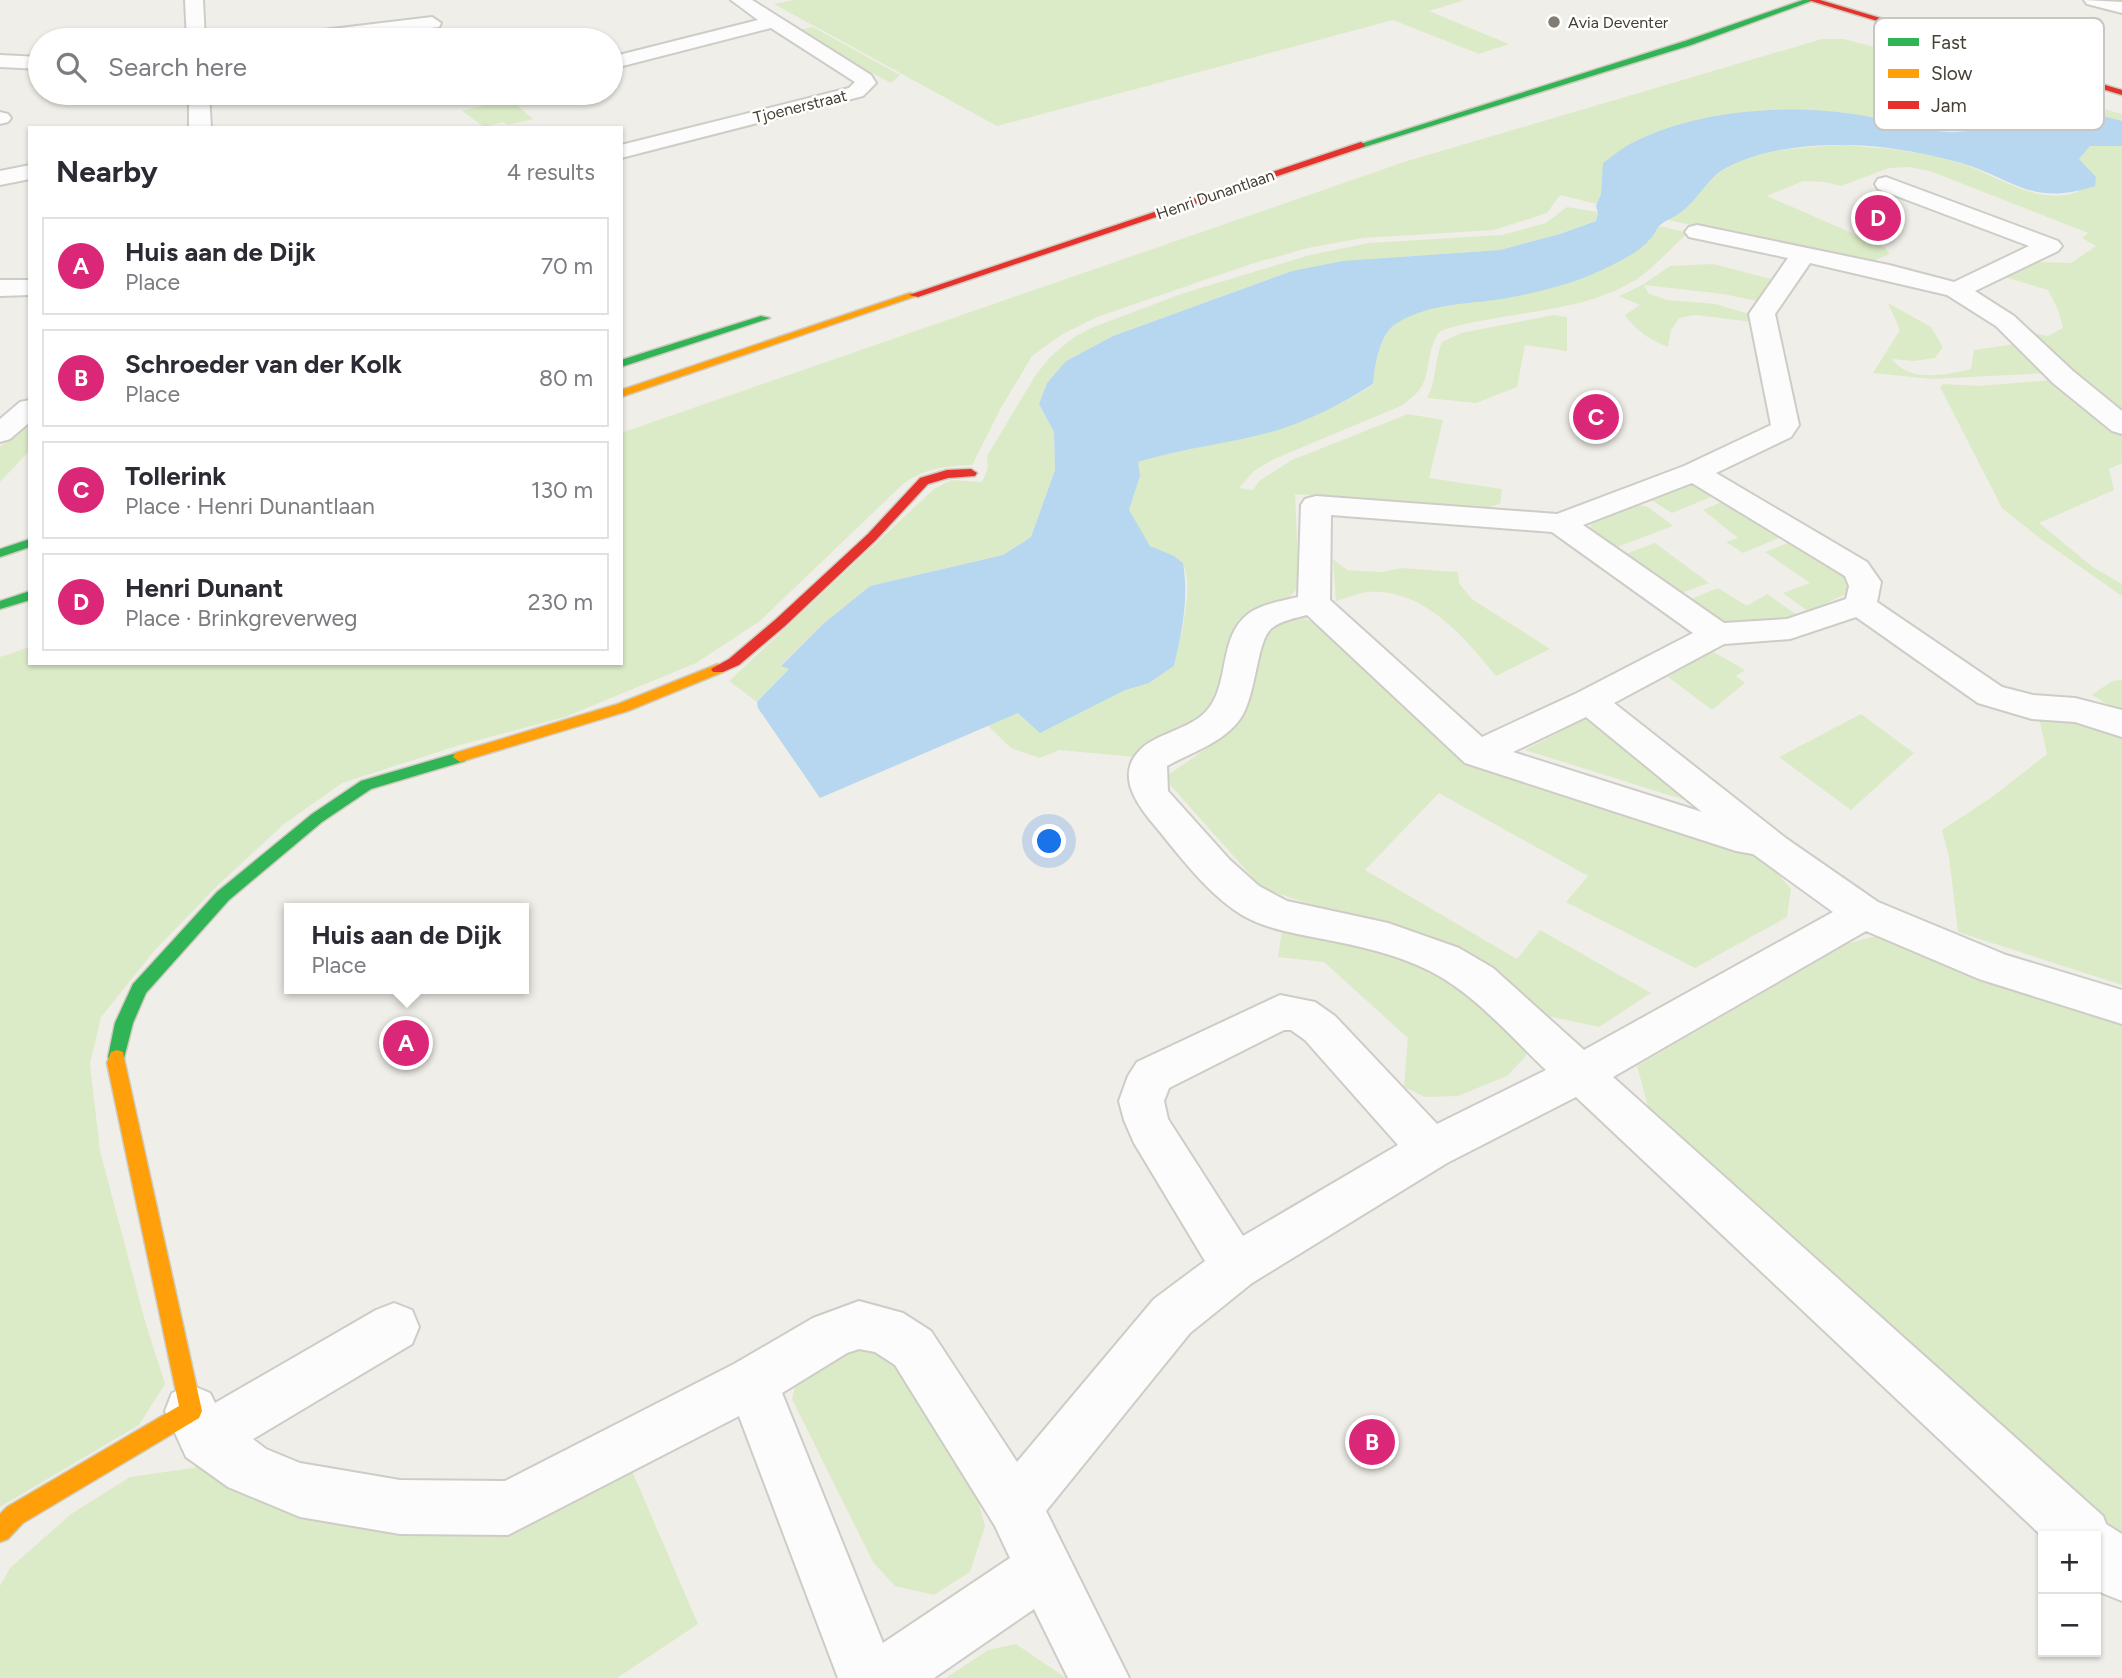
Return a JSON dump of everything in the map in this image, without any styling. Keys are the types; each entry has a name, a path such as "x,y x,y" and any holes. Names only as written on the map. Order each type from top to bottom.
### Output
{"main road":[{"path":"1811,0 1874,19"},
{"name":"Henri Dunantlaan","path":"623,393 1372,141 1688,43 1811,0"},
{"path":"2104,88 2122,93"},
{"path":"623,363 774,315"},
{"path":"0,1531 15,1514 198,1425 116,1063 124,1023 139,989 154,971 233,887 317,818 366,785 617,711 684,686 733,662 780,623 872,537 924,481 947,474 971,473"},
{"path":"0,553 28,544"},
{"path":"0,605 28,596"}],"street":[{"path":"194,0 195,28"},
{"path":"429,0 432,23"},
{"path":"740,0 771,22"},
{"path":"2093,0 2122,8"},
{"path":"623,61 771,22"},
{"name":"Tjoenerstraat","path":"623,151 856,92 866,83 864,79 771,22"},
{"path":"390,28 432,23 440,28"},
{"path":"0,61 28,62"},
{"path":"200,105 201,126"},
{"path":"0,178 28,172"},
{"path":"1886,184 2050,246 1956,290"},
{"path":"1697,232 1889,272 1956,290 2005,321 2063,377 2122,425"},
{"path":"1773,849 1478,754 1314,603 1316,505 1560,523 1694,471 1781,431 1785,425 1762,314 1802,256"},
{"path":"0,288 28,287"},
{"path":"0,433 28,410"},
{"path":"1694,471 1856,569 1867,586 1860,605"},
{"path":"1560,523 1717,634"},
{"path":"1314,603 1263,618 1251,627 1243,644 1236,697 1214,725 1149,762 1147,775 1150,795 1231,885 1256,904 1294,918 1379,936 1436,954 1459,965 1582,1073 2078,1531"},
{"path":"1478,754 1589,701 1717,634 1790,629 1860,605"},
{"path":"1860,605 1990,695 2032,707 2076,710 2112,719 2122,725"},
{"path":"1589,701 1773,849 1864,913 1993,968 2122,1007"},
{"path":"1014,1507 1172,1316 1235,1267 1431,1149 1582,1073 1864,913"},
{"path":"1235,1267 1150,1129 1140,1107 1142,1090 1153,1075 1261,1019 1280,1012 1300,1014 1320,1028 1431,1149"},
{"path":"394,1327 198,1425 247,1468 300,1490 400,1507 508,1508 752,1382 831,1335 859,1325 885,1329 913,1348 1014,1507 1099,1678"},
{"path":"752,1382 869,1678"},
{"path":"2101,1553 2122,1573"},
{"path":"883,1678 1043,1569"}],"green space":[{"path":"794,0 1465,0 1429,11 1509,44 1479,54 1393,20 997,126 774,4"},
{"path":"813,27 900,75 891,83 793,31"},
{"path":"1822,39 1844,39 1874,47 1874,119 1839,112 1776,111 1602,180 1597,204 1560,195 1547,213 1494,230 1363,238 1308,248 1251,264 1097,317 1061,335 1032,356 972,465 936,469 919,474 903,484 760,621 696,663 565,717 460,745 342,783 284,824 218,885 155,950 101,1017 90,1064 100,1151 145,1321 165,1384 139,1425 0,1507 0,657 28,648 28,665 623,665 623,432 1404,162"},
{"path":"486,105 517,105 533,119 508,125 503,122 483,126 462,111"},
{"path":"2104,109 2122,114 2122,121 2104,116"},
{"path":"1935,130 1977,130 1972,132"},
{"path":"1845,145 1901,150 1943,158 2029,191 2059,196 2077,192 2096,177 2078,160 2090,146 2122,146 2122,413 2081,382 2029,332 2048,336 2063,328 2048,290 2001,276 2035,262 2071,263 2096,246 2082,238 2088,233 1930,171 1908,167 1889,168 1841,186 1803,181 1767,196 1884,247 1890,254 1868,263 1668,220 1715,176 1744,159 1794,148"},
{"path":"1567,207 1598,212 1596,221 1500,250 1401,257 1292,271 1113,336 1066,361 1047,383 1039,404 1054,432 1055,470 1031,537 1003,555 870,586 823,624 781,665 790,668 757,702 729,681 934,489 951,480 982,482 988,468 987,456 1035,376 1050,357 1074,337 1184,293 1310,255 1369,243 1502,235 1546,223"},
{"path":"1659,226 1688,233 1632,282 1586,301 1440,331 1432,346 1424,382 1403,405 1272,460 1254,471 1239,488 1253,490 1259,481 1292,460 1408,414 1443,420 1429,478 1502,489 1500,504 1482,509 1295,494 1299,587 1284,602 1229,696 1194,724 1136,757 1059,750 1040,758 1011,748 987,725 1018,713 1149,683 1174,666 1187,596 1185,569 1177,558 1151,546 1129,510 1140,476 1137,462 1275,431 1313,417 1373,385 1376,361 1384,338 1394,325 1405,318 1417,312 1530,290 1590,274 1617,262 1640,247"},
{"path":"1713,264 1771,279 1757,301 1723,294 1644,285 1649,294 1668,300 1716,304 1752,315 1753,322 1695,315 1679,318 1671,330 1668,347 1644,334 1625,315 1640,305 1619,296 1644,284 1670,266"},
{"path":"1888,303 1931,327 1943,347 1935,358 1914,361 1892,359 1908,372 1928,375 1971,369 1974,350 2016,344 2046,373 1932,379 1873,373 1900,330"},
{"path":"1554,315 1567,317 1567,351 1525,345 1517,387 1476,403 1427,398 1442,342 1461,333"},
{"path":"2054,380 2122,433 2122,463 2109,469 2114,490 2039,523 2094,568 2122,584 2122,596 2042,540 2002,508 1940,387 1944,384 1978,386"},
{"path":"28,423 28,452 0,482 0,447"},
{"path":"1694,486 1718,494 1672,513 1648,498 1675,487"},
{"path":"1726,500 1786,535 1743,553 1726,542 1738,538 1703,510"},
{"path":"1634,504 1648,507 1673,526 1609,550 1591,535 1591,523"},
{"path":"1795,540 1837,565 1851,582 1849,592 1809,612 1783,593 1810,583 1765,552"},
{"path":"1655,543 1709,583 1673,596 1620,556"},
{"path":"1333,559 1347,570 1381,572 1401,568 1458,572 1459,583 1472,599 1550,649 1496,676 1457,632 1425,607 1407,598 1368,592 1336,601"},
{"path":"1718,588 1747,606 1767,594 1797,615 1734,623 1714,619 1686,601"},
{"path":"1298,615 1320,627 1485,766 1729,845 1769,863 1791,889 1787,917 1695,968 1566,902 1588,876 1439,793 1365,870 1517,959 1540,930 1651,993 1599,1027 1533,1013 1483,962 1262,888 1164,778 1207,748 1232,726 1250,698 1262,632"},
{"path":"1710,650 1745,670 1736,676 1745,683 1712,710 1663,673"},
{"path":"2122,680 2122,713 2092,695 2112,681"},
{"path":"1861,714 1914,753 1851,810 1779,757"},
{"path":"2039,718 2078,719 2122,735 2122,985 1958,932 1949,857 1942,830 1992,797 2047,754"},
{"path":"1583,720 1598,721 1707,807 1525,750"},
{"path":"1283,923 1430,964 1523,1037 1526,1056 1507,1076 1458,1096 1425,1097 1404,1087 1408,1038 1324,962 1278,957"},
{"path":"1875,936 2122,1022 2122,1558 2101,1538 2101,1531 2093,1531 1651,1118 1637,1066 1847,944"},
{"path":"828,1349 887,1349 974,1486 985,1526 970,1572 934,1595 895,1586 873,1562 792,1399 798,1375"},
{"path":"626,1457 698,1624 617,1678 0,1678 0,1586 10,1568 71,1514 130,1477 206,1466 448,1529"},
{"path":"1016,1644 1066,1678 946,1678 988,1650"}],"water":[{"path":"1808,110 1874,118 1874,130 2104,130 2104,116 2122,121 2122,146 2090,146 2079,159 2096,177 2095,186 2072,192 2053,193 2036,192 1954,161 1872,146 1799,147 1754,156 1719,172 1687,207 1659,226 1638,250 1606,268 1544,290 1432,309 1397,323 1382,342 1373,384 1326,411 1275,431 1138,462 1140,476 1129,510 1150,546 1174,556 1183,563 1185,576 1184,615 1174,666 1149,683 1125,690 1040,733 1018,713 820,798 758,708 757,702 789,669 781,666 823,624 870,586 1003,555 1031,537 1055,470 1054,432 1039,404 1047,383 1066,361 1113,336 1292,271 1343,261 1500,250 1596,221 1603,163 1634,142 1688,122 1747,112"}],"traffic: fast":[{"path":"1361,145 1688,43 1810,0"},
{"path":"623,363 765,318"},
{"path":"0,553 28,544"},
{"path":"0,605 28,596"},
{"path":"117,1057 124,1023 139,989 223,896 317,818 366,785 460,757"}],"traffic: slow":[{"path":"623,393 914,295"},
{"path":"460,757 623,708 718,669"},
{"path":"0,1531 15,1515 191,1411 116,1063 117,1057"}],"traffic: jam":[{"path":"1812,0 1874,19"},
{"path":"2104,88 2122,93"},
{"path":"914,295 1361,145"},
{"path":"718,669 734,662 780,623 872,537 924,481 947,474 971,473"}],"place":[{"name":"Avia Deventer","path":"1554,22"},
{"name":"Henri Dunant","path":"1878,218"},
{"name":"Tollerink","path":"1596,417"},
{"name":"Huis aan de Dijk","path":"406,1043"},
{"name":"Schroeder van der Kolk","path":"1372,1442"}]}
